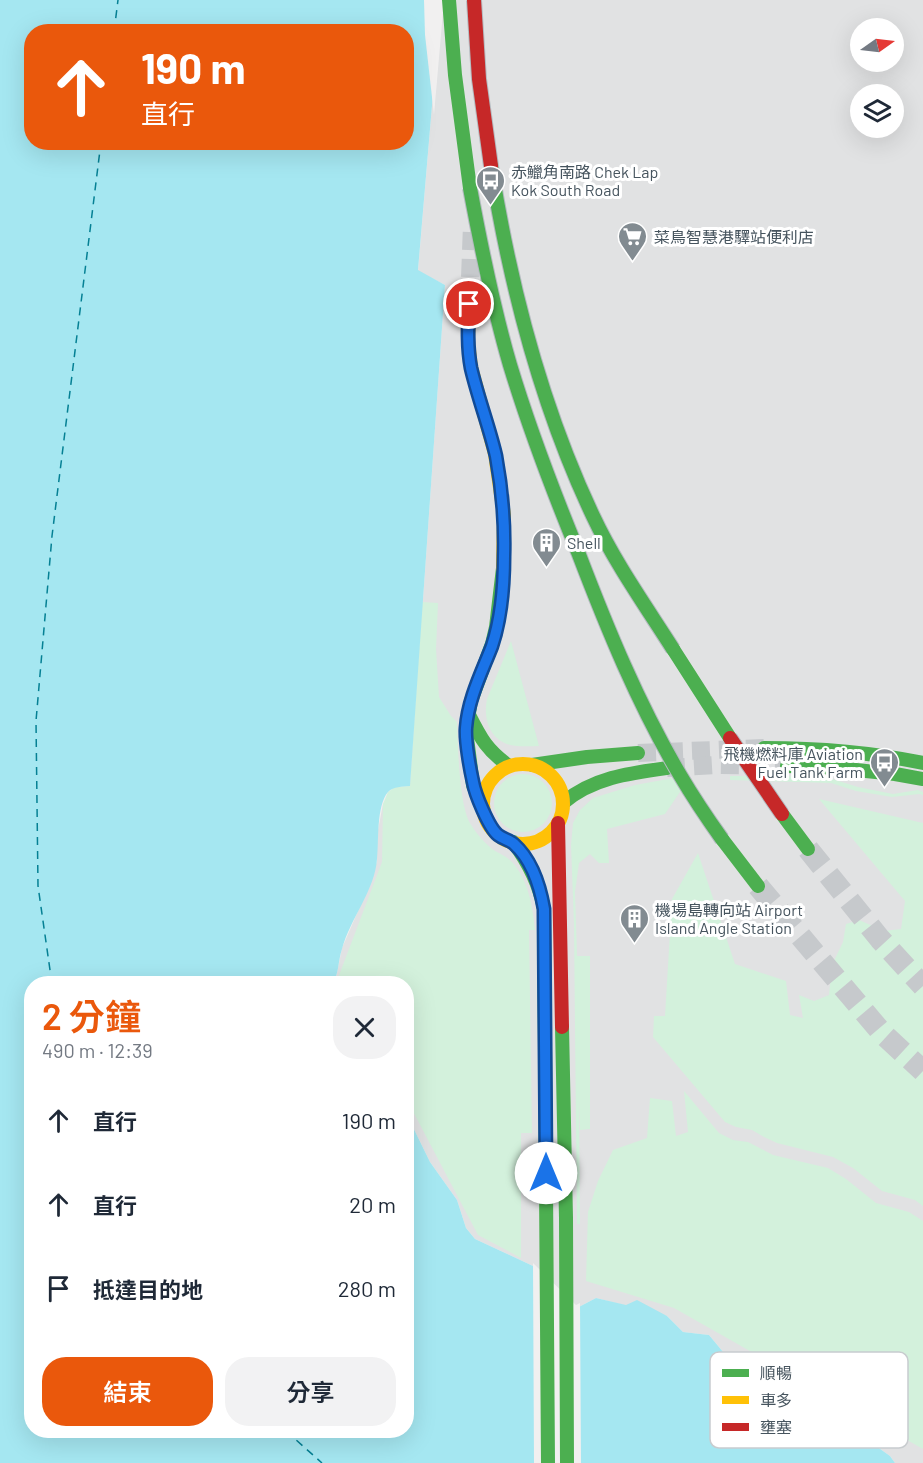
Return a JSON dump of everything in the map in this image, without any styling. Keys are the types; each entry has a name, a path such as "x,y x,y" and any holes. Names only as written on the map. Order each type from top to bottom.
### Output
{"main road":[{"path":"449,0 455,75 470,188 497,315 529,424 612,638 640,701 661,742 697,802 758,886"},
{"path":"474,0 485,127 502,228 543,389 572,467 593,517 635,590 730,738 808,849"},
{"path":"469,304 468,341 471,367 498,471 504,515 504,558 496,627 468,713 466,730 473,785 484,812 494,831 513,842 526,844 539,841 550,834 561,818 563,803 561,792 552,776 532,765"},
{"path":"468,713 481,740 509,766"},
{"path":"764,748 841,751 923,763"},
{"path":"484,812 483,803 491,780 509,766 638,753"},
{"path":"787,766 816,765 923,779"},
{"path":"563,803 587,786 637,772 667,768"},
{"path":"558,823 566,1234 567,1463"},
{"path":"513,842 527,860 534,875 544,909 548,1463"}],"shaded area":[{"path":"441,0 923,0 923,1463 895,1463 879,1448 908,1448 908,1352 723,1352 709,1335 683,1332 667,1316 596,1298 575,1309 533,1266 475,1239 466,1228 457,1200 430,1162 414,1129 414,976 336,976 342,948 371,881 377,861 377,835 383,804 410,786 445,285 418,271"}],"green space":[{"path":"422,602 438,603 436,649 439,697 457,722 460,774 466,814 482,839 493,850 509,859 517,868 526,884 533,912 535,930 529,930 532,1133 521,1133 521,1258 478,1235 414,1113 414,976 339,976 382,862 383,804 388,792 395,787 410,786"},
{"path":"511,641 539,746 513,746 503,742 492,733 487,720 487,699"},
{"path":"523,774 539,779 547,787 552,803 547,819 539,827 523,832 507,827 499,819 494,803 499,787 507,779"},
{"path":"685,776 682,789 665,814 607,829 609,863 599,863 590,854 579,863 575,892 577,956 590,956 590,1129 580,1130 579,1101 580,1224 577,1224 571,845 573,823 580,810 593,798 635,785"},
{"path":"730,776 832,779 893,794 918,790 923,792 923,795 892,797 856,791 831,783 730,780"},
{"path":"819,799 923,823 923,1206 915,1200 882,1191 853,1168 833,1157 777,1143 752,1130 725,1122 653,1037 654,1016 665,1016 672,899 698,853 735,964 786,981 790,1015 803,1018 799,995 814,1001 829,995 832,965 843,942 846,924 859,920 884,931 901,929 905,901"},
{"path":"684,1091 719,1133 733,1140 748,1142 773,1155 828,1168 876,1203 909,1212 923,1221 923,1449 908,1441 908,1352 752,1352 674,1308 586,1281 588,1212 598,1181 613,1150 647,1138 650,1098 672,1101 676,1136 688,1132"}],"water":[{"path":"0,0 441,0 418,270 445,285 410,786 393,789 384,798 380,815 375,871 346,938 336,976 24,976 24,1438 414,1438 414,1129 430,1162 457,1200 466,1228 475,1239 533,1266 575,1309 596,1298 626,1305 637,1300 667,1316 683,1332 709,1335 723,1352 710,1352 710,1448 879,1448 895,1463 0,1463"}],"pier":[{"path":"424,0 444,0 434,115 425,35"},
{"path":"533,1263 576,1305 580,1303 581,1463 534,1463"}],"ferry route":[{"path":"115,24 118,0"},
{"path":"51,976 38,886 36,721 52,536 100,150"},
{"path":"294,1438 322,1463"}],"tunnel":[{"path":"469,304 472,225"},
{"path":"638,753 764,748"},
{"path":"667,768 717,765 787,766"},
{"path":"808,849 880,939 923,986"},
{"path":"758,886 882,1033 923,1071"}],"traffic: fast":[{"path":"449,0 455,75 470,188"},
{"path":"491,166 518,300 558,432 574,474 611,550 673,649"},
{"path":"470,188 488,277 510,365 560,506 637,693 680,775 722,839"},
{"path":"484,812 473,785 466,730 471,701 496,627 503,568"},
{"path":"673,649 730,738"},
{"path":"469,715 485,744 509,766"},
{"path":"764,748 844,751 923,763"},
{"path":"532,765 638,753"},
{"path":"787,766 837,768 923,779"},
{"path":"563,803 599,782 667,768"},
{"path":"782,814 808,849"},
{"path":"722,839 758,886"},
{"path":"513,842 533,874 544,909 548,1463"},
{"path":"562,1027 566,1218 567,1463"}],"traffic: slow":[{"path":"469,304 468,341 471,367 495,454 504,515 503,568"},
{"path":"523,764 538,767 551,776 560,789 563,804 560,819 551,832 538,841 523,844 508,841 495,832 486,819 483,804 486,789 495,776 508,767 523,764"}],"traffic: jam":[{"path":"474,0 479,79 491,166"},
{"path":"730,738 782,814"},
{"path":"558,823 562,1027"}],"place":[{"name":"赤鱲角南路 Chek Lap Kok South Road","path":"490,206"},
{"name":"菜鳥智慧港驛站便利店","path":"633,262"},
{"name":"Shell","path":"546,568"},
{"name":"飛機燃料庫 Aviation Fuel Tank Farm","path":"884,788"},
{"name":"機場島轉向站 Airport Island Angle Station","path":"634,944"}],"route":[{"path":"469,304 468,341 471,367 498,471 504,515 504,558 496,627 471,701 466,730 473,785 486,819 494,831 513,842 527,860 541,894 544,909 546,1173"}]}
